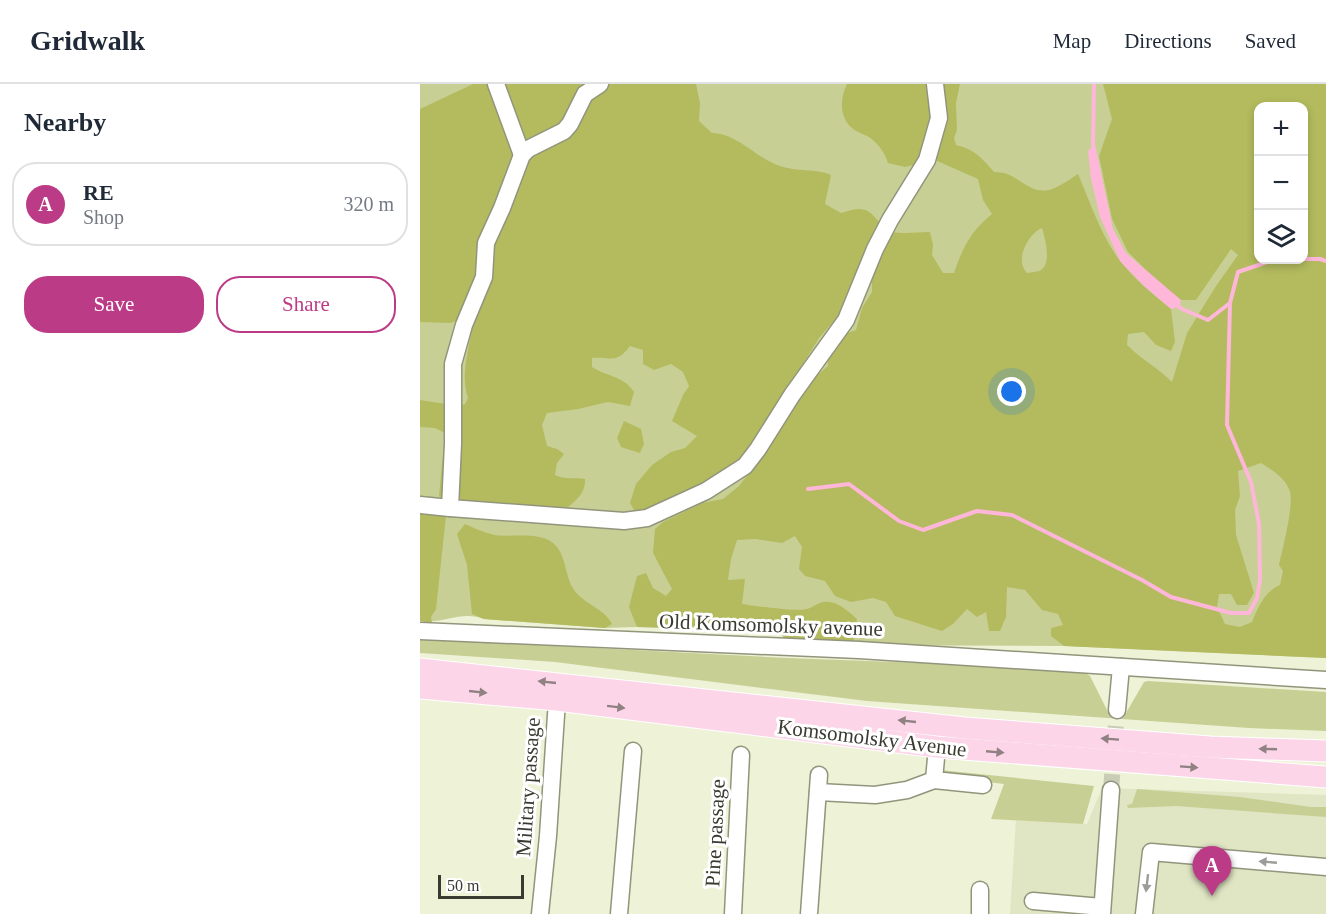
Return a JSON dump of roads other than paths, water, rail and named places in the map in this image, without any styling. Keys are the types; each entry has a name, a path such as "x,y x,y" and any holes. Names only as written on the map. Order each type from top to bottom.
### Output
{"main road":[{"name":"Komsomolsky Avenue","path":"420,669 965,728 1210,747 1326,751"},
{"name":"Komsomolsky Avenue","path":"420,688 557,700 937,747 1326,777"}],"street":[{"path":"496,84 522,155"},
{"path":"450,508 453,444 452,390 457,347 484,277 486,243 522,155 528,149 564,131 585,94 600,84"},
{"path":"420,506 543,516 635,520 646,518 686,501 745,466 846,320 875,249 927,160 939,118 935,84"},
{"name":"Old Komsomolsky avenue","path":"420,631 859,650 1326,680"},
{"path":"1117,710 1120,668"},
{"name":"Military passage","path":"540,914 557,700"},
{"path":"934,780 937,747"},
{"path":"619,914 633,752"},
{"name":"Pine passage","path":"733,914 741,755"},
{"path":"809,914 818,783 875,795 907,790 934,780 983,785"},
{"path":"1033,901 1102,911 1111,790"},
{"path":"1144,914 1151,852 1326,867"},
{"path":"980,890 980,914"}],"waterway":[{"path":"1093,149 1094,84"},
{"path":"1308,259 1326,261"},
{"path":"1176,304 1208,320 1230,303 1238,272 1261,264"},
{"path":"808,489 849,484 899,521 923,530 977,511 1012,515 1142,580 1171,597 1231,613 1249,613 1257,598 1260,580 1259,524 1251,482 1227,425 1230,303"}],"tunnel":[{"path":"1111,790 1117,710"}],"place":[{"name":"RE","path":"1212,896"}]}
